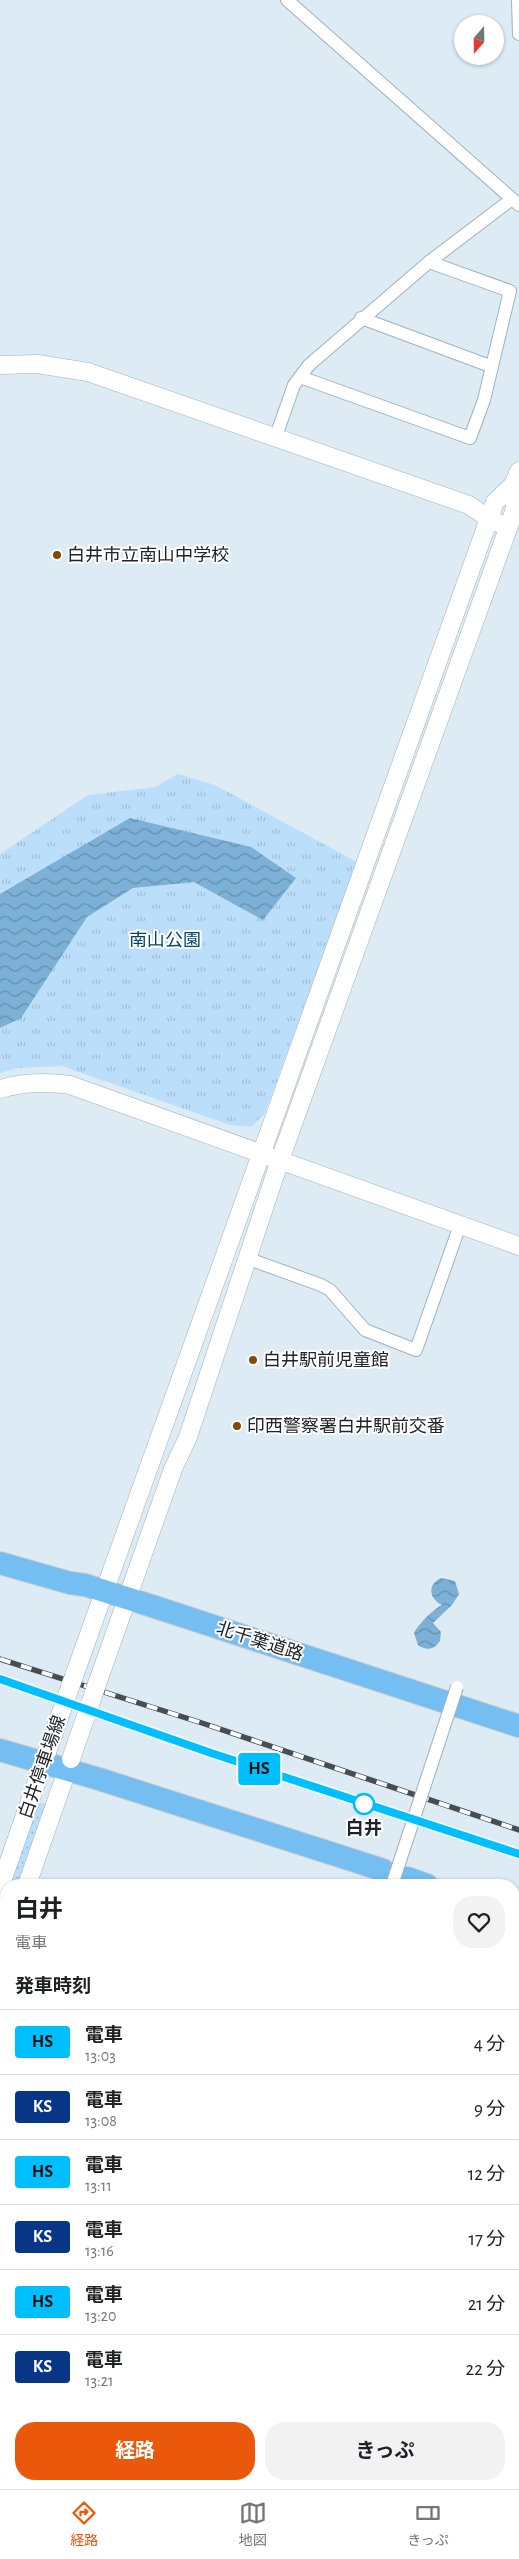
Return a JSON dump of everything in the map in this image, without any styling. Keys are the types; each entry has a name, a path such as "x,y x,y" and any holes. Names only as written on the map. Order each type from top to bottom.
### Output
{"highway":[{"name":"北千葉道路","path":"0,1563 519,1726"},
{"path":"0,1750 45,1758 70,1765 399,1879"}],"street":[{"path":"276,436 294,384 308,365 429,262 516,202 287,0"},
{"path":"518,0 519,34"},
{"path":"300,377 470,438 484,400 490,366 510,291 429,262"},
{"path":"361,318 490,366"},
{"path":"0,365 37,364 88,372 469,504 489,519 514,528"},
{"path":"469,504 495,502 517,510 516,478"},
{"path":"495,502 516,478"},
{"name":"白井停車場線","path":"3,1879 102,1596 495,502"},
{"name":"白井停車場線","path":"29,1879 173,1469 188,1437 280,1160 514,528 517,510"},
{"path":"0,1089 21,1083 45,1082 70,1085 519,1246"},
{"path":"246,1258 321,1285 330,1290 365,1330 416,1350 460,1225"},
{"path":"402,1879 457,1687"}],"green space":[{"name":"南山公園","path":"178,774 215,785 357,862 265,1113 252,1127 230,1125 62,1066 17,1068 0,1073 0,854 88,795 155,787"},
{"path":"39,1802 49,1806 34,1853 21,1879 12,1879"}],"water":[{"path":"130,818 251,847 296,878 263,920 194,882 133,888 87,917 21,1018 0,1028 0,894"},
{"path":"441,1578 455,1581 459,1594 452,1605 433,1623 441,1632 440,1641 433,1648 424,1648 418,1645 414,1633 434,1610 442,1605 434,1599 431,1592 433,1584"}],"railway":[{"path":"0,1659 202,1723 519,1830"},
{"path":"0,1679 193,1747 519,1854"}],"train":[{"name":"HS","path":"0,1679 211,1753 519,1854"}],"place":[{"name":"白井市立南山中学校","path":"57,555"},
{"name":"白井駅前児童館","path":"253,1360"},
{"name":"印西警察署白井駅前交番","path":"237,1426"},
{"name":"白井","path":"364,1804"}]}
